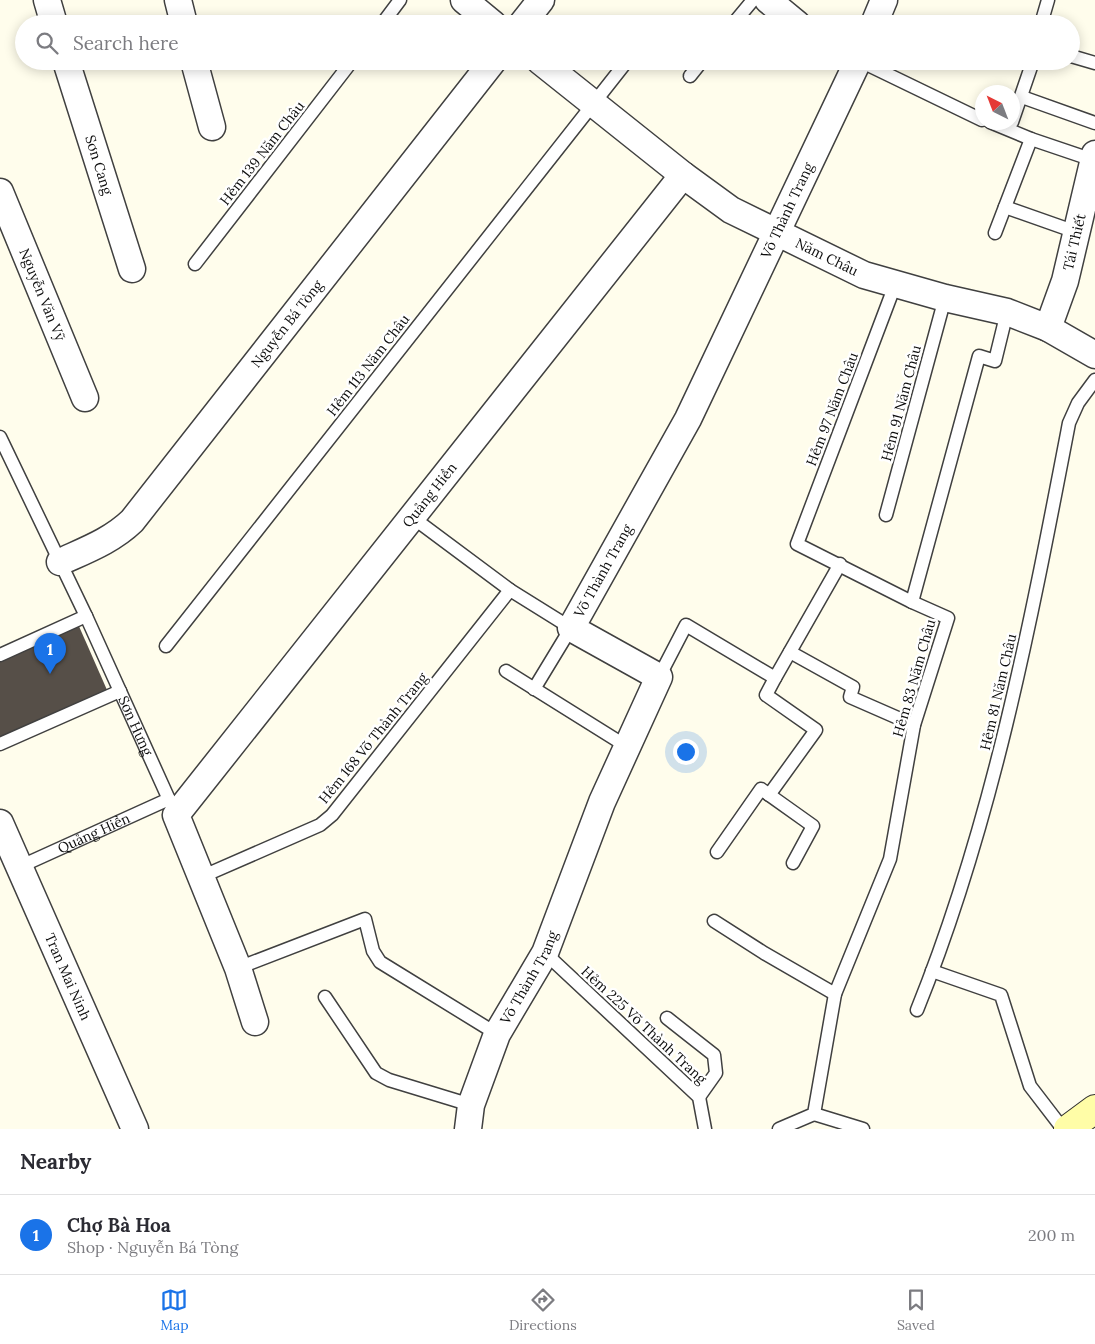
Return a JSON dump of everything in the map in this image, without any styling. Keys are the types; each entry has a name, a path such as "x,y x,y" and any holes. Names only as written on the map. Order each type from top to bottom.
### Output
{"street":[{"path":"46,0 51,15"},
{"path":"178,0 182,15"},
{"path":"464,0 482,15"},
{"path":"529,15 541,0"},
{"path":"768,0 786,15"},
{"path":"878,15 884,0"},
{"name":"Sơn Cang","path":"69,70 132,269"},
{"path":"196,70 212,127"},
{"name":"Nguyễn Bá Tòng","path":"60,562 102,543 119,533 132,520 486,70"},
{"name":"Năm Châu","path":"552,70 716,201 777,234 864,275 945,298 1007,312 1048,328 1095,355"},
{"name":"Võ Thành Trang","path":"469,1117 497,1034 546,953 602,802 626,746 660,677 571,628 688,419 855,70"},
{"name":"Tái Thiết","path":"1048,328 1066,281 1094,157"},
{"name":"Quảng Hiền","path":"172,807 412,517 683,175"},
{"name":"Nguyễn Văn Vỹ","path":"0,192 85,398"},
{"name":"Sơn Hưng","path":"172,807 238,968 254,1022"},
{"name":"Tran Mai Ninh","path":"0,823 135,1129"},
{"path":"1068,1129 1095,1109"}],"lane":[{"path":"389,15 400,0"},
{"path":"741,15 753,0"},
{"path":"1044,15 1048,0"},
{"path":"1080,59 1095,63"},
{"name":"Hẻm 139 Năm Châu","path":"195,264 345,70"},
{"name":"Hẻm 113 Năm Châu","path":"166,646 620,70"},
{"path":"690,76 695,70"},
{"path":"878,70 975,117"},
{"path":"1020,102 1030,70"},
{"path":"1022,97 1095,123"},
{"path":"1018,130 1031,139 1094,157"},
{"path":"995,233 1031,139"},
{"path":"1005,207 1076,232"},
{"name":"Hẻm 97 Năm Châu","path":"840,564 796,544 895,285"},
{"name":"Hẻm 91 Năm Châu","path":"886,515 945,298"},
{"name":"Hẻm 83 Năm Châu","path":"814,1114 835,994 890,859 914,725 948,618 912,602 979,356 995,361 1007,312"},
{"name":"Hẻm 81 Năm Châu","path":"917,1010 932,971 970,855 1005,732 1038,586 1069,424 1078,403 1095,380"},
{"name":"Sơn Hưng","path":"0,437 86,616 172,807"},
{"path":"412,517 510,590 571,628 534,689"},
{"path":"769,795 816,730 766,695 840,564 912,602"},
{"name":"Hẻm 168 Võ Thành Trang","path":"201,877 320,825 332,815 510,590"},
{"path":"0,655 86,616"},
{"path":"660,677 686,625 775,678"},
{"path":"790,652 853,687 850,696 914,725"},
{"path":"506,672 626,746"},
{"path":"0,744 120,691"},
{"path":"717,852 761,790 813,826 793,863"},
{"name":"Quảng Hiền","path":"19,867 172,807"},
{"path":"238,968 365,919 374,951 380,962 497,1034"},
{"path":"714,921 764,954 835,994"},
{"name":"Hẻm 225 Võ Thành Trang","path":"546,953 699,1098 705,1129"},
{"path":"932,971 1001,995 1030,1086 1063,1129"},
{"path":"325,997 376,1073 469,1117"},
{"path":"667,1018 714,1055 716,1074 699,1098"},
{"path":"779,1129 814,1114 863,1129"}],"building":[{"path":"78,624 107,690 0,739 0,659"}],"place":[{"name":"Chợ Bà Hoa","path":"50,674"}]}
